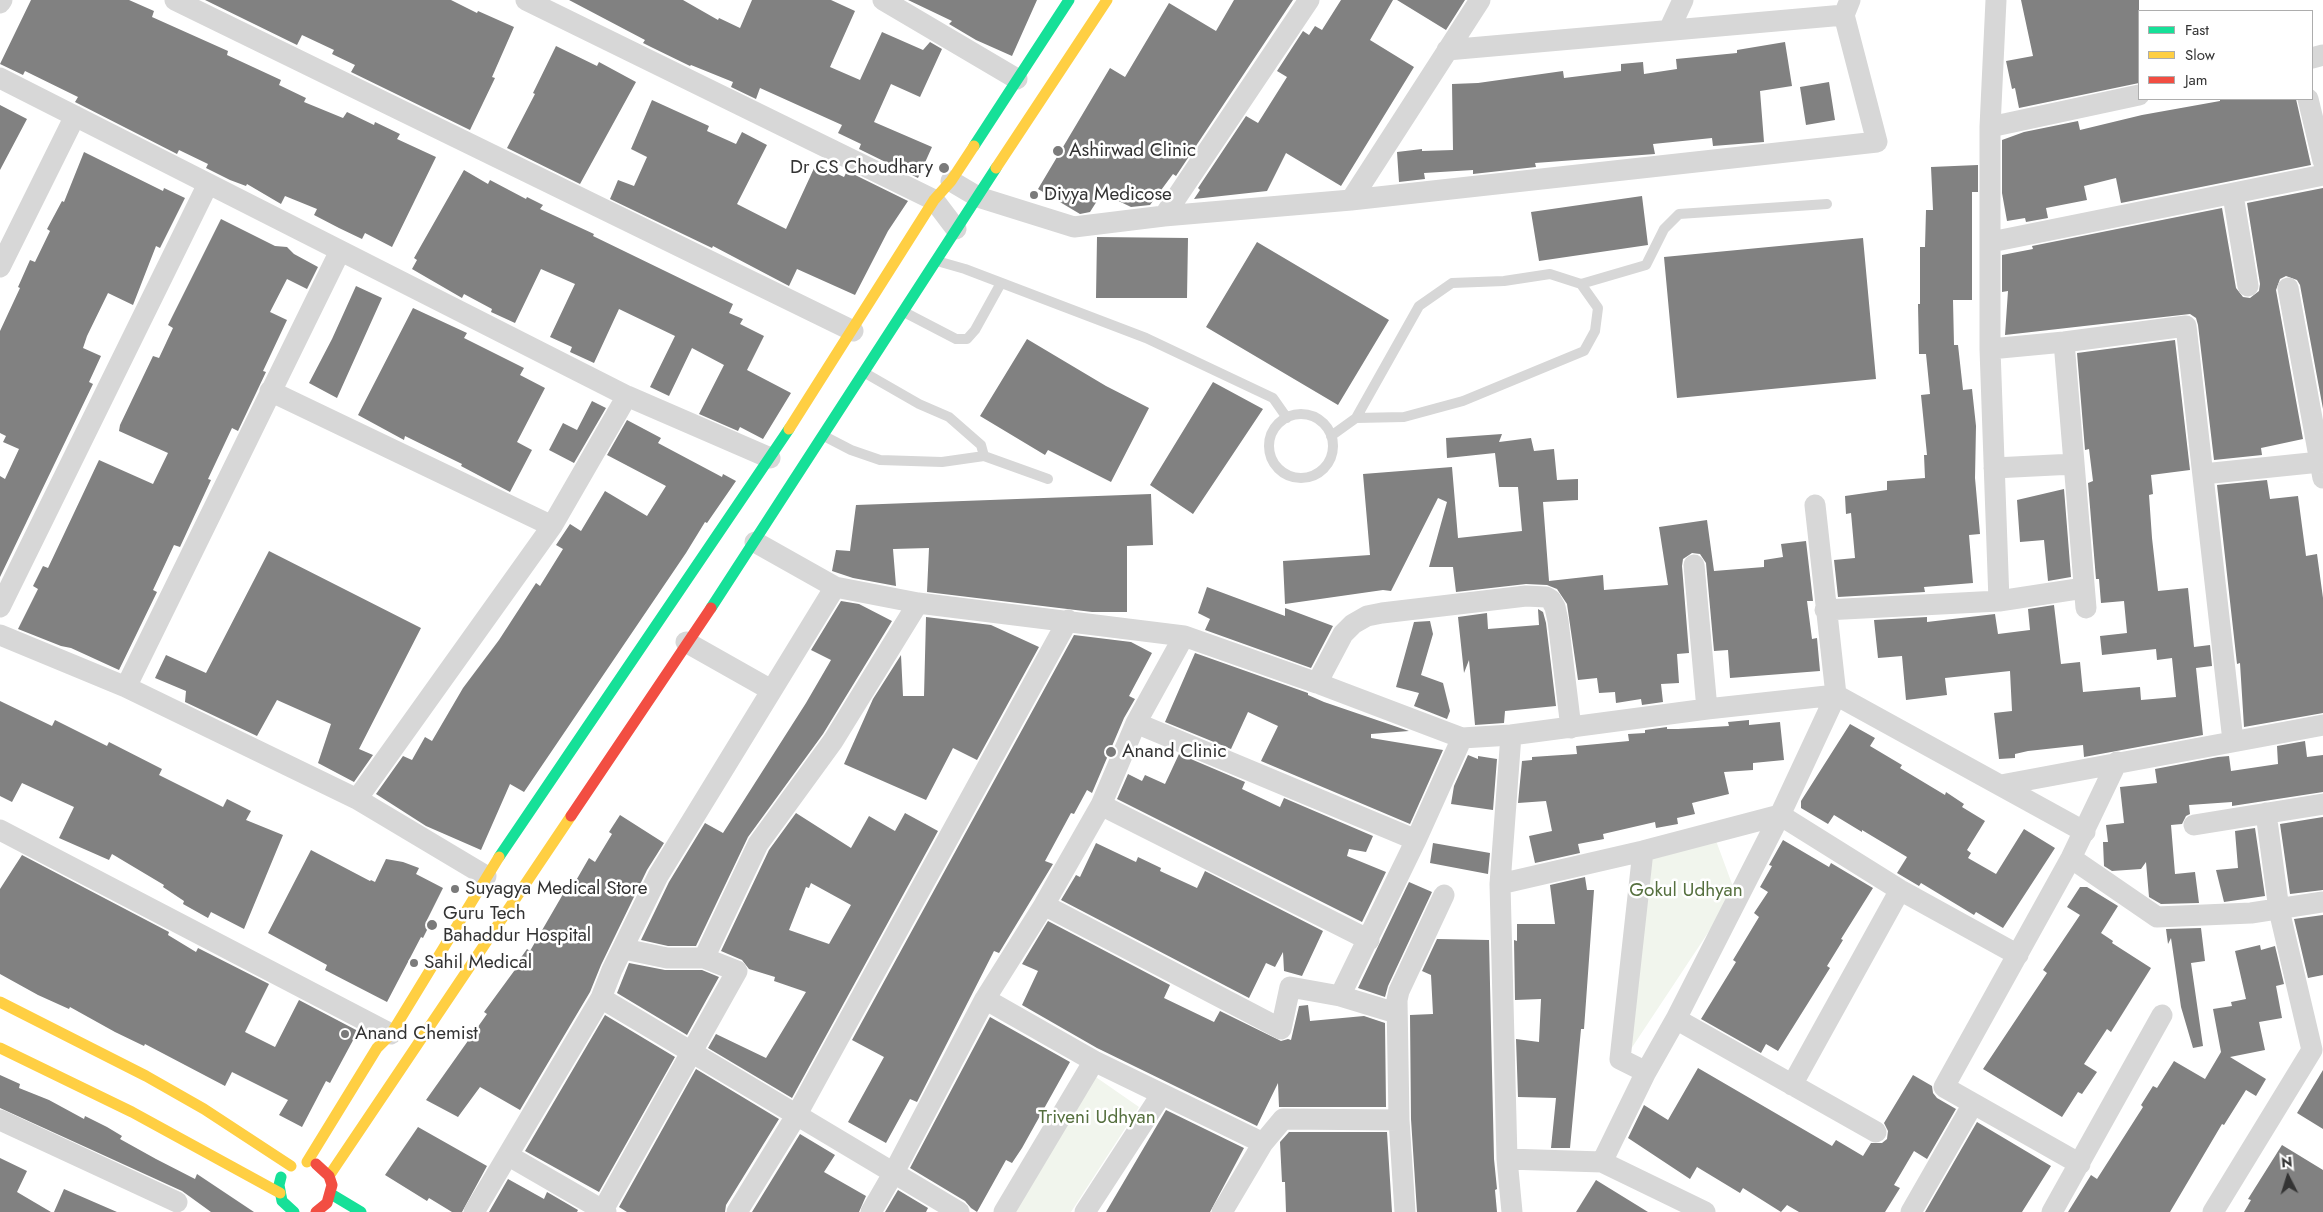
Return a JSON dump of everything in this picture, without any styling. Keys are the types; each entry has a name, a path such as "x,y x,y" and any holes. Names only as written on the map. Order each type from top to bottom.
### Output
{"main road":[{"path":"307,1162 377,1048 391,1034 486,876 770,458 853,331 934,200 951,180 1069,0"},
{"path":"329,1176 686,642 755,542 956,229 1107,0"},
{"path":"0,1002 154,1080 204,1109 291,1166"},
{"path":"0,1048 132,1112 281,1197 294,1212"},
{"path":"274,1212 281,1197 279,1185 281,1177 291,1166 307,1162 316,1164 329,1176 332,1185 331,1194 321,1211"},
{"path":"331,1194 361,1212"}],"street":[{"path":"175,0 853,331"},
{"path":"526,0 934,200 956,229"},
{"path":"883,0 1017,79"},
{"path":"1164,216 1309,0"},
{"path":"1351,200 1480,0"},
{"path":"1669,30 1683,0"},
{"path":"1996,0 1990,127 1990,349 1999,601"},
{"path":"951,180 978,197 1074,227 1164,216 1351,200 1877,142 1847,8 1669,30 1447,50"},
{"path":"0,78 627,396 770,458"},
{"path":"1990,127 2138,95"},
{"path":"2308,100 2323,161"},
{"path":"3,255 75,116"},
{"path":"1991,242 2233,195 2323,175"},
{"path":"0,607 208,184"},
{"path":"2233,195 2248,286"},
{"path":"126,686 340,251"},
{"path":"2203,474 2322,470 2319,433 2288,288"},
{"path":"1990,349 2064,342 2186,326 2233,741"},
{"path":"1825,610 2085,598 2064,342"},
{"path":"270,390 552,526"},
{"path":"357,799 552,526 627,396"},
{"path":"1994,468 2074,464"},
{"path":"1602,1162 1646,1072 1676,1019 1780,815 1836,695 1825,610 1815,505"},
{"path":"755,542 835,587 918,602 1184,636 1317,683 1462,738 1511,735 1707,709 1836,695 2085,832"},
{"path":"1694,565 1707,709"},
{"path":"474,1212 602,998 612,970 624,949 658,876 835,587"},
{"path":"1317,683 1343,634 1353,624 1367,616 1516,598 1546,597 1555,607 1558,621 1571,728"},
{"path":"704,958 758,844 833,741 918,602"},
{"path":"737,1212 796,1116 1068,620"},
{"path":"0,635 126,686 357,799 486,876"},
{"path":"871,1212 894,1174 985,999 1044,905 1100,805 1136,723 1184,636"},
{"path":"686,642 771,690"},
{"path":"1136,723 1416,840"},
{"path":"2001,785 2323,725"},
{"path":"1511,735 1500,884 1507,1159 1512,1212"},
{"path":"1340,996 1369,940 1462,738"},
{"path":"2080,1164 1944,1087 2085,832 2117,762"},
{"path":"2194,825 2323,804"},
{"path":"1100,805 1369,940"},
{"path":"2213,1212 2318,1043 2279,910 2266,813"},
{"path":"1500,884 1643,851 1780,815 1900,890 2018,955"},
{"path":"0,830 391,1034"},
{"path":"1643,851 1620,1059 1646,1072"},
{"path":"2071,858 2157,917 2279,910 2323,902"},
{"path":"1792,1085 1900,890"},
{"path":"1404,1212 1396,1013 1399,990 1444,895"},
{"path":"1044,905 1281,1029 1290,987 1340,996 1396,1013"},
{"path":"509,1156 605,1211 737,971 704,958 668,958 624,949"},
{"path":"602,998 959,1212"},
{"path":"985,999 1094,1061 1263,1143"},
{"path":"2052,1212 2162,1015"},
{"path":"1676,1019 1876,1132"},
{"path":"1004,1212 1094,1061"},
{"path":"1085,1212 1162,1095"},
{"path":"1911,1212 1973,1104"},
{"path":"1222,1212 1263,1143 1283,1119 1400,1120"},
{"path":"0,1120 177,1202"},
{"path":"1507,1159 1602,1162 1705,1212"}],"lane":[{"path":"1332,436 1356,418 1419,306 1452,283 1504,280 1550,274 1581,284 1646,265 1664,228 1679,214 1826,204"},
{"path":"936,261 1001,283 1165,347 1273,398 1287,418"},
{"path":"903,312 956,339 967,339 976,330 1001,283"},
{"path":"1356,418 1404,416 1463,401 1584,350 1595,331 1598,308 1581,284"},
{"path":"864,372 919,404 948,417 981,445 984,456"},
{"path":"1297,414 1318,419 1326,426 1332,436 1333,446 1327,466 1310,477 1299,478 1289,476 1280,471 1269,453 1269,442 1272,432 1278,424 1297,414"},
{"path":"823,436 851,450 880,460 942,462 984,456 1048,479"}],"green space":[{"name":"Gokul Udhyan","path":"1715,838 1735,892 1627,1055 1647,858"},
{"name":"Triveni Udhyan","path":"1090,1073 1139,1107 1071,1212 1006,1212"}],"building":[{"path":"31,0 129,0 154,11 152,17 228,51 227,55 281,80 279,85 306,98 304,102 343,118 347,112 374,125 375,122 400,134 397,139 436,157 392,247 365,233 362,239 314,215 317,209 285,196 281,204 247,184 246,186 230,180 206,168 208,164 179,150 177,154 75,102 78,97 25,71 23,75 0,64"},
{"path":"205,0 451,0 477,13 478,11 514,27 492,77 495,78 470,130 351,72 355,65 332,54 334,50 302,35 297,45"},
{"path":"569,0 683,0 718,20 719,18 740,28 752,0 831,0 855,11 830,67 860,80 882,32 923,50 930,42 942,49 920,97 891,84 874,122 932,147 918,178 859,149 861,144 838,133 842,125 760,88 756,99 731,87 733,82 690,66 643,43 645,40"},
{"path":"908,0 1037,0 1012,56 976,40 949,24 952,21"},
{"path":"1234,0 1293,0 1176,176 1173,174 1150,205 1131,207 1102,193 1090,212 1080,214 1038,189 1110,68 1125,77 1169,3 1216,31"},
{"path":"1341,0 1393,0 1370,40 1414,67 1341,186 1286,153 1267,191 1194,199 1200,190 1198,188 1246,116 1258,123 1287,77 1277,71 1303,31 1309,35 1315,26 1322,30"},
{"path":"1397,0 1465,0 1446,30"},
{"path":"2021,0 2139,0 2138,83 2019,108 2015,88 2012,89 2006,61 2033,56"},
{"path":"1785,42 1792,86 1760,91 1764,142 1713,146 1712,138 1653,144 1655,154 1535,163 1536,167 1473,174 1473,170 1424,173 1425,179 1399,182 1397,152 1422,149 1422,151 1453,150 1452,84 1478,83 1563,71 1564,78 1621,71 1621,64 1643,62 1644,74 1677,69 1676,59 1737,53 1737,50"},
{"path":"556,46 597,66 599,62 636,82 580,184 507,148 535,94 533,93"},
{"path":"1829,82 1835,120 1806,125 1800,87"},
{"path":"652,100 709,126 707,131 736,144 742,132 767,145 737,204 786,229 816,164 844,177 847,171 908,201 888,231 855,295 797,269 789,286 713,246 712,248 610,199 618,180 634,186 647,157 631,149"},
{"path":"2296,100 2311,165 2121,203 2116,178 2084,186 2087,200 2046,208 2048,218 2026,222 2025,218 2007,221 2002,193 2002,140 2024,132 2078,121 2080,130 2142,115 2220,101"},
{"path":"0,105 27,119 0,170"},
{"path":"84,152 163,191 164,188 185,198 160,248 156,246 133,305 108,293 87,336 83,348 101,356 89,382 93,384 0,577 0,476 5,479 19,449 3,442 6,436 0,433 0,331 20,288 18,287 30,260 35,262 50,231 47,229 62,201 64,202"},
{"path":"1978,165 1978,192 1972,192 1972,300 1953,300 1954,345 1958,345 1963,390 1972,389 1976,426 1975,478 1980,534 1969,535 1973,583 1924,587 1925,592 1838,597 1834,560 1855,558 1851,513 1846,514 1845,496 1887,490 1887,481 1925,478 1924,455 1927,455 1921,395 1930,394 1926,354 1919,354 1918,304 1920,304 1920,247 1925,247 1926,210 1933,210 1931,167"},
{"path":"464,170 488,184 490,180 526,199 527,197 543,205 540,209 733,304 729,313 743,319 740,324 764,336 747,370 791,393 763,439 740,427 738,431 699,414 724,365 692,348 669,396 650,387 675,336 619,309 594,363 570,352 572,347 550,337 575,284 541,269 515,323 491,312 492,309 464,294 462,298 412,269 417,260 414,258"},
{"path":"2323,188 2323,409 2300,285 2297,280 2286,276 2280,279 2276,290 2303,439 2261,448 2262,455 2214,460 2198,325 2196,318 2190,314 2005,335 2008,291 2002,292 2002,255 2033,249 2032,246 2222,208 2236,288 2243,297 2250,298 2259,291 2260,284 2247,203"},
{"path":"1642,196 1648,245 1539,261 1531,212"},
{"path":"221,219 275,246 287,247 294,254 318,267 307,289 287,279 270,312 287,320 263,371 266,372 238,431 232,428 208,479 211,480 180,547 174,545 153,590 157,592 119,670 71,648 18,629 38,589 33,586 43,566 48,568 99,460 153,484 168,453 119,431 120,425 153,356 159,358 173,328 168,325"},
{"path":"1097,237 1188,238 1187,298 1096,298"},
{"path":"1863,238 1876,379 1677,398 1664,257"},
{"path":"1257,242 1389,320 1338,405 1206,327"},
{"path":"356,286 382,298 337,398 309,383 332,339"},
{"path":"413,308 467,333 464,338 524,368 520,375 545,388 517,442 532,450 510,492 461,466 462,464 405,436 404,440 358,415"},
{"path":"1027,339 1106,386 1149,408 1111,482 1048,450 1045,455 980,416"},
{"path":"2175,340 2190,470 2151,475 2153,494 2149,495 2152,538 2158,591 2188,588 2194,647 2210,645 2212,666 2196,668 2203,735 2084,757 2083,745 2028,751 2015,754 2015,758 1999,759 1994,713 2012,711 2010,671 1945,678 1947,695 1906,700 1902,656 1878,658 1874,620 1927,617 1927,622 1995,614 1998,634 2030,630 2028,609 2054,605 2061,664 2080,662 2083,692 2140,687 2141,700 2176,697 2172,658 2157,660 2156,649 2102,655 2100,636 2127,633 2124,601 2101,603 2099,579 2096,579 2088,483 2093,481 2089,449 2085,450 2077,353"},
{"path":"1213,382 1263,409 1193,514 1150,485"},
{"path":"592,401 606,408 574,463 549,450 563,423 577,430"},
{"path":"627,420 661,438 658,443 722,477 723,474 736,481 707,523 705,522 524,792 510,784 481,850 426,826 376,794 403,756 412,760 425,737 432,741 463,688 499,640 536,583 540,586 563,549 556,545 570,524 581,531 605,491 647,516 666,486 607,455"},
{"path":"1502,434 1499,442 1531,438 1534,451 1554,449 1557,480 1578,479 1578,500 1543,502 1549,581 1603,575 1604,590 1668,585 1659,527 1707,520 1714,571 1764,567 1764,560 1783,557 1781,544 1806,541 1813,601 1807,601 1812,639 1817,638 1820,671 1730,678 1728,650 1714,651 1706,563 1700,554 1692,553 1683,559 1682,566 1689,653 1677,654 1679,683 1661,684 1663,702 1642,705 1641,699 1616,703 1615,692 1599,693 1597,678 1578,680 1567,604 1557,589 1547,585 1526,584 1456,592 1453,567 1429,567 1447,502 1438,498 1391,591 1383,590 1285,604 1283,561 1370,555 1363,474 1452,467 1458,538 1522,531 1518,487 1499,487 1495,453 1447,458 1446,438"},
{"path":"2267,480 2270,499 2298,496 2306,556 2317,554 2323,598 2323,713 2244,727 2240,663 2237,664 2217,485"},
{"path":"2064,489 2071,577 2048,581 2044,540 2020,542 2017,500"},
{"path":"1151,494 1153,545 1127,546 1127,612 1092,612 927,592 929,548 893,549 896,586 853,578 832,571 836,550 850,551 856,505"},
{"path":"269,551 421,628 359,749 373,755 354,782 318,763 331,724 277,700 257,736 185,702 186,691 155,678 166,655 206,673"},
{"path":"1207,587 1285,616 1285,608 1333,626 1311,668 1205,630 1210,619 1198,613"},
{"path":"841,601 859,604 892,621 823,734 748,837 696,946 668,946 641,940 669,882 705,823 723,833 806,703 831,660 811,650"},
{"path":"1538,609 1543,612 1546,623 1556,706 1505,711 1504,723 1475,725 1469,660 1464,673 1458,617 1487,613 1488,629 1539,625"},
{"path":"926,617 991,625 1039,647 977,760 953,748 926,800 844,764 873,699 901,655 903,696 924,696"},
{"path":"1430,621 1433,634 1421,675 1443,683 1450,711 1447,719 1414,706 1419,693 1396,687 1414,622"},
{"path":"1074,635 1131,642 1152,653 1129,696 1135,699 1124,718 1092,793 1087,790 1074,814 1071,813 1045,861 1053,864 999,953 994,951 917,1102 910,1099 886,1143 848,1122 884,1057 852,1040"},
{"path":"1195,653 1308,693 1308,695 1324,702 1409,731 1371,734 1371,738 1443,750 1410,824 1261,761 1278,726 1248,712 1231,749 1165,722"},
{"path":"0,701 52,726 55,720 107,746 109,742 162,769 159,775 223,807 227,799 251,811 246,820 283,835 244,929 211,912 208,918 183,904 184,901 163,887 164,885 112,854 109,860 59,838 74,807 22,783 12,802 0,796"},
{"path":"1749,720 1749,725 1780,722 1784,760 1753,763 1753,770 1724,772 1729,794 1692,803 1695,814 1677,818 1678,824 1656,828 1655,822 1603,834 1604,839 1578,844 1580,853 1535,863 1529,836 1552,831 1546,801 1518,803 1522,761 1532,760 1532,757 1577,754 1576,746 1629,741 1628,734 1645,733 1645,730 1667,727 1667,729 1678,729 1729,726 1728,722"},
{"path":"1850,724 1875,738 1870,746 1902,765 1900,768 1945,795 1946,792 1964,804 1962,807 1985,821 1967,850 1971,853 1968,858 1996,874 2024,829 2055,848 2003,928 1976,912 1974,915 1921,883 1919,886 1897,873 1907,857 1862,830 1862,832 1834,815 1828,824 1801,808 1801,801"},
{"path":"2305,741 2307,757 2323,755 2323,792 2232,806 2232,802 2189,805 2190,814 2186,816 2182,824 2171,825 2175,874 2195,872 2199,903 2161,904 2149,897 2146,862 2141,869 2112,871 2104,866 2103,842 2108,842 2106,825 2124,823 2120,787 2157,783 2155,769 2218,757 2229,756 2231,771 2278,764 2277,746"},
{"path":"1179,754 1245,782 1242,789 1280,807 1284,798 1373,836 1366,852 1349,849 1347,856 1386,872 1362,922 1117,799 1128,774 1142,781 1145,775 1165,784"},
{"path":"1468,755 1478,759 1478,756 1497,759 1493,810 1451,804 1454,786"},
{"path":"796,813 851,848 869,816 895,831 905,813 938,831 792,1098 708,1048 716,1034 766,1058 806,992 774,981 775,977 749,969 742,960 721,951 769,850","holes":["811,883 851,905 829,944 789,930 806,887 809,888"]},
{"path":"620,815 664,843 647,870 590,992 520,1110 480,1087 458,1117 426,1100 487,1014 484,1012 517,967 515,966 527,949 530,951 570,882 574,884 589,858 595,862 612,834 609,832"},
{"path":"2323,817 2323,890 2290,894 2280,824"},
{"path":"2255,828 2265,896 2224,902 2216,870 2238,868 2235,831"},
{"path":"1783,840 1829,867 1831,863 1873,888 1841,939 1843,940 1827,966 1830,968 1778,1051 1766,1044 1761,1053 1701,1019 1736,962 1733,960 1759,917 1754,913 1768,892 1760,887 1772,866 1769,865"},
{"path":"1096,843 1136,862 1138,857 1161,868 1160,871 1197,888 1205,871 1323,931 1302,976 1284,971 1283,952 1275,967 1266,963 1249,998 1061,900 1076,875 1080,877"},
{"path":"1433,843 1490,853 1488,874 1430,863"},
{"path":"311,850 375,882 386,859 403,862 419,868 416,874 443,888 427,920 431,922 423,938 421,937 387,1002 325,970 327,965 268,933"},
{"path":"22,855 169,932 168,935 196,952 198,948 269,984 245,1032 275,1047 299,1000 358,1031 330,1083 326,1081 302,1127 279,1115 288,1100 232,1072 225,1086 145,1044 144,1046 115,1032 70,1007 69,1009 38,995 0,974 0,889"},
{"path":"1585,877 1587,890 1594,890 1584,1029 1581,1029 1570,1148 1551,1148 1556,1098 1518,1097 1516,1039 1539,1042 1541,999 1515,1000 1514,940 1517,941 1517,924 1555,924 1550,885"},
{"path":"1409,882 1432,892 1388,986 1385,997 1358,988"},
{"path":"2080,887 2087,887 2118,906 2101,933 2113,941 2112,943 2151,968 2111,1032 2107,1029 2084,1064 2097,1072 2082,1094 2078,1092 2062,1117 1983,1069 2047,973 2043,970 2080,915 2067,907"},
{"path":"2323,915 2323,975 2308,978 2294,919"},
{"path":"1048,921 1170,985 1164,998 1214,1022 1220,1011 1281,1041 1291,1040 1299,1006 1308,1005 1310,1021 1364,1016 1385,1023 1386,1107 1279,1107 1278,1083 1257,1126 1097,1048 1022,1005 1038,971 1022,964"},
{"path":"2201,928 2205,961 2191,963 2203,1046 2193,1048 2181,1007 2171,938 2168,944 2166,929"},
{"path":"1437,939 1489,940 1497,1212 1417,1212 1411,1119 1410,1015 1433,1014 1431,975 1422,971"},
{"path":"2260,945 2261,950 2275,946 2284,984 2276,986 2282,1018 2259,1022 2265,1050 2230,1057 2266,1079 2256,1096 2246,1090 2224,1125 2222,1124 2170,1212 2068,1212 2091,1175 2097,1179 2143,1107 2141,1105 2153,1086 2157,1088 2174,1061 2205,1079 2221,1052 2213,1009 2232,1006 2231,1002 2246,999 2235,951"},
{"path":"629,963 665,970 702,970 719,977 687,1035 617,993"},
{"path":"605,1015 675,1057 599,1192 525,1151"},
{"path":"990,1017 1070,1062 1022,1148 1012,1163 1006,1160 977,1212 965,1201 910,1168"},
{"path":"1698,1068 1832,1146 1836,1140 1863,1156 1871,1143 1882,1143 1887,1139 1888,1131 1884,1123 1913,1075 1932,1086 1933,1093 1937,1098 1956,1109 1927,1159 1914,1151 1894,1185 1900,1188 1885,1212 1799,1212 1787,1205 1781,1212 1743,1188 1740,1193 1697,1167 1690,1179 1628,1138 1644,1105 1668,1120"},
{"path":"696,1069 779,1119 726,1205 725,1212 627,1212 619,1207"},
{"path":"2323,1070 2323,1129 2297,1113"},
{"path":"0,1075 20,1084 19,1088 49,1100 84,1119 85,1116 107,1127 122,1136 120,1139 195,1179 197,1174 254,1212 211,1212 182,1191 0,1108"},
{"path":"1166,1110 1244,1148 1210,1212 1106,1212"},
{"path":"1977,1122 2051,1166 2022,1212 1925,1212"},
{"path":"418,1127 487,1166 462,1212 452,1212 429,1198 427,1201 385,1175"},
{"path":"1289,1132 1387,1132 1392,1212 1286,1212 1285,1182 1282,1182 1280,1142"},
{"path":"800,1134 835,1155 824,1172 866,1196 859,1212 752,1212"},
{"path":"2282,1145 2323,1170 2323,1212 2244,1212 2251,1200 2248,1199"},
{"path":"0,1158 27,1171 17,1192 51,1212 0,1212"},
{"path":"508,1179 544,1199 547,1192 578,1210 577,1212 489,1212"},
{"path":"1596,1180 1648,1212 1576,1212"},
{"path":"64,1189 117,1212 54,1212"},
{"path":"898,1190 928,1208 926,1212 885,1212"}],"traffic: fast":[{"path":"974,146 1069,0"},
{"path":"711,608 996,168"},
{"path":"499,857 789,429"},
{"path":"281,1177 279,1185 282,1201 294,1212"},
{"path":"331,1194 361,1212"}],"traffic: slow":[{"path":"996,168 1107,0"},
{"path":"789,429 934,200 951,181 974,146"},
{"path":"329,1176 571,816"},
{"path":"307,1162 377,1048 391,1034 499,857"},
{"path":"0,1002 146,1076 204,1109 291,1166"},
{"path":"0,1048 132,1112 280,1193"}],"traffic: jam":[{"path":"571,816 711,608"},
{"path":"316,1164 329,1176 332,1185 327,1203 316,1212"}],"place":[{"name":"Ashirwad Clinic","path":"1058,151"},
{"name":"Dr CS Choudhary","path":"944,168"},
{"name":"Divya Medicose","path":"1034,195"},
{"name":"Anand Clinic","path":"1111,752"},
{"name":"Suyagya Medical Store","path":"455,889"},
{"name":"Guru Tech Bahaddur Hospital","path":"432,925"},
{"name":"Sahil Medical","path":"414,963"},
{"name":"Anand Chemist","path":"345,1034"}]}
